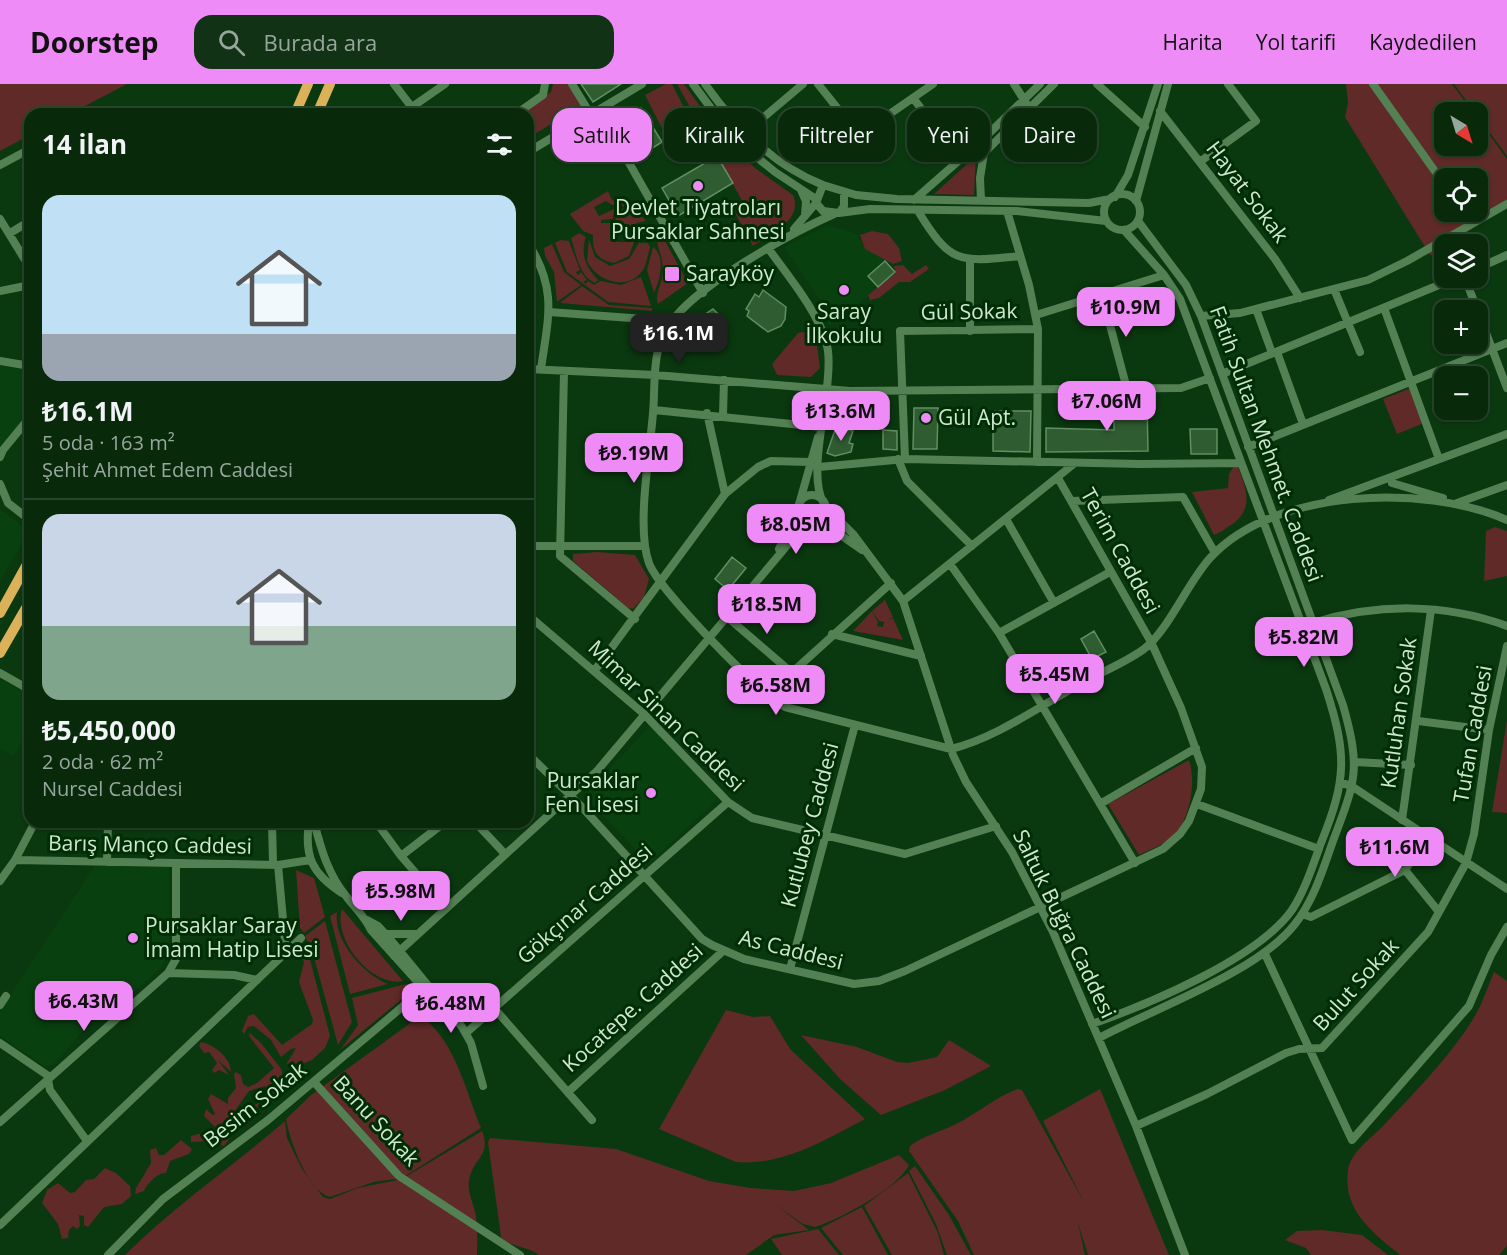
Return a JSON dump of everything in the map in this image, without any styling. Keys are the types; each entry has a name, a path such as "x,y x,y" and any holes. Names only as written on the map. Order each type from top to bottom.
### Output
{"highway":[{"path":"298,108 308,84"},
{"path":"320,108 330,84"},
{"path":"0,613 24,570"},
{"path":"0,653 24,611"}],"street":[{"path":"394,84 409,108"},
{"path":"417,108 445,84"},
{"path":"525,108 543,95 545,84"},
{"path":"572,84 592,108"},
{"path":"602,108 642,84"},
{"path":"693,84 733,138 759,160 800,188 816,201 823,211 836,214 844,206 844,192"},
{"path":"705,84 725,108"},
{"path":"766,116 803,84"},
{"path":"818,84 850,124 860,130 865,130 933,84"},
{"path":"1014,84 1029,107"},
{"path":"990,131 1040,84"},
{"path":"981,200 980,178 984,153 1054,84"},
{"path":"1097,84 1145,127"},
{"path":"1106,221 1104,209 1126,182 1158,84"},
{"path":"1124,230 1138,221 1140,212 1136,201 1168,84"},
{"path":"1201,160 1256,121 1228,84"},
{"path":"1373,84 1434,170"},
{"path":"913,98 921,108"},
{"name":"Hayat Sokak","path":"1160,111 1201,160 1300,298"},
{"path":"534,148 552,138"},
{"path":"766,151 779,163 823,185 844,192 914,200 1089,203 1126,195 1136,201"},
{"path":"0,165 24,152"},
{"path":"625,162 703,292"},
{"path":"914,200 957,162"},
{"path":"823,185 816,201 804,218 786,236 703,292 672,321 660,342 655,375 645,511 645,546 648,562 660,583 766,696 785,707 951,749 987,735 1145,648 1215,553 1268,520 1319,504 1507,434"},
{"path":"800,188 806,206 804,218"},
{"path":"1458,234 1472,223 1507,205"},
{"name":"Fatih Sultan Mehmet. Caddesi","path":"786,236 836,214 870,209 1007,211 1106,221 1109,226 1124,230 1164,275 1180,299 1241,463 1313,623 1343,705 1352,738 1355,762 1353,787 1319,880 1302,914 1279,942 1264,954 1099,1038"},
{"path":"918,211 947,252 960,259 1020,256"},
{"path":"1007,211 1038,329 1039,390 1036,462"},
{"path":"0,219 24,253"},
{"name":"Fatih Sultan Mehmet. Caddesi","path":"1092,1024 1157,997 1253,948 1273,931 1292,909 1319,849 1340,782 1342,749 1336,718 1268,520 1248,447 1201,316 1186,285 1138,221"},
{"path":"10,233 24,225"},
{"path":"397,953 571,796 602,765 790,542 824,514 824,504 819,488 819,467 821,429 828,389 828,350 822,332 768,248"},
{"path":"1201,316 1256,309 1334,289 1382,274 1434,248"},
{"path":"534,254 546,276 549,312 541,369"},
{"path":"1488,264 1507,255"},
{"path":"970,260 970,330"},
{"path":"1036,315 1164,275"},
{"path":"0,291 24,286"},
{"path":"1222,374 1434,287"},
{"path":"1469,288 1494,348 1507,388"},
{"path":"1334,289 1360,352"},
{"path":"1102,294 1127,388"},
{"path":"1384,308 1413,380 1439,459"},
{"path":"1256,309 1303,424"},
{"path":"549,312 672,321"},
{"name":"Gül Sokak","path":"902,389 900,331 1038,329"},
{"path":"1248,447 1507,343"},
{"path":"0,361 24,365"},
{"path":"534,369 655,375 828,389 1181,388 1210,378"},
{"path":"564,370 558,546 560,556 635,619"},
{"path":"723,415 724,380"},
{"path":"902,389 902,459 907,481 972,546"},
{"path":"654,410 707,413 821,429"},
{"path":"707,413 725,494"},
{"path":"0,457 24,424"},
{"path":"765,571 784,542 799,505 821,429"},
{"path":"819,467 902,459 1075,463 1241,463"},
{"path":"595,670 635,619 725,494 758,467 771,461 810,462"},
{"path":"903,601 1075,463"},
{"name":"Terim Caddesi","path":"1058,478 1150,642 1196,748 1203,778 1197,804"},
{"path":"1392,483 1507,520"},
{"path":"0,484 8,503 24,515"},
{"path":"1319,504 1384,499 1458,503 1507,485"},
{"path":"799,505 812,496 824,504"},
{"path":"1072,501 1183,497 1215,553"},
{"name":"Saltuk Buğra Caddesi","path":"824,504 853,534 903,601 951,749 966,782 996,826 1041,907 1136,1126 1185,1255"},
{"path":"799,505 803,520 814,523"},
{"path":"1006,519 1054,603"},
{"name":"Saltuk Buğra Caddesi","path":"814,523 829,527 866,552"},
{"path":"534,546 645,546"},
{"path":"950,564 999,633 1135,863"},
{"path":"999,633 1110,572"},
{"path":"766,696 891,583"},
{"path":"1313,623 1369,610 1408,608 1485,618 1507,626"},
{"name":"Kutluhan Sokak","path":"1402,820 1418,721 1431,610"},
{"path":"726,616 791,672"},
{"name":"Mimar Sinan Caddesi","path":"534,620 644,714 728,802 752,818 905,854 996,826"},
{"path":"832,634 921,656"},
{"name":"Tufan Caddesi","path":"1466,863 1474,834 1489,730 1507,646"},
{"path":"0,673 24,687"},
{"path":"1418,721 1489,730"},
{"name":"Kutlubey Caddesi","path":"790,969 855,724"},
{"path":"1100,804 1196,748"},
{"name":"As Caddesi","path":"534,760 571,796 702,939 723,951 854,984 879,981 1172,844 1189,821 1197,804"},
{"path":"1355,762 1411,765"},
{"path":"1340,782 1353,787 1507,889"},
{"name":"Gökçınar Caddesi","path":"466,1033 728,802"},
{"path":"1197,804 1319,849"},
{"path":"0,881 15,860 32,828"},
{"path":"107,862 108,828"},
{"path":"272,828 286,952"},
{"path":"308,828 306,848 310,860 324,880 345,895"},
{"path":"315,828 321,852 345,895 367,920 371,930 397,953"},
{"path":"380,828 401,856 446,908"},
{"path":"401,856 437,828"},
{"path":"481,828 505,854"},
{"path":"1302,914 1311,917 1405,870 1426,837"},
{"name":"Barış Manço Caddesi","path":"15,860 275,865 310,860"},
{"path":"0,1122 168,973 176,958 176,863"},
{"name":"Bulut Sokak","path":"1136,1126 1207,1094 1286,1053 1322,1048 1328,1044 1428,932 1466,863"},
{"path":"1405,870 1439,912"},
{"path":"367,920 378,926 416,980 425,984 466,1033 483,1086"},
{"path":"1264,954 1352,1140 1469,1006 1491,955 1507,927"},
{"path":"385,934 418,934"},
{"path":"0,1225 301,938"},
{"name":"Kocatepe. Caddesi","path":"568,1092 723,951"},
{"path":"168,973 234,975 257,980"},
{"name":"Besim Sokak","path":"108,1255 163,1199 268,1120 425,984"},
{"path":"0,1005 6,996"},
{"path":"494,1008 592,1120"},
{"path":"0,1043 47,1075 50,1090 87,1141"},
{"name":"Banu Sokak","path":"314,1082 387,1164 412,1185 520,1255"}],"shaded area":[{"path":"0,84 127,84 81,108 24,108 24,138 0,151"},
{"path":"553,84 573,84 581,106 552,108 552,124 534,134 534,108 528,108 551,92"},
{"path":"666,84 672,84 684,108 664,108 664,132 652,108 645,95"},
{"path":"677,84 684,84 701,108 690,108"},
{"path":"1346,84 1452,84 1466,102 1434,102 1434,156 1488,156 1488,133 1507,159 1507,206 1488,218 1488,168 1434,168 1434,222 1482,222 1467,234 1434,234 1434,255 1430,255 1345,117 1348,103"},
{"path":"1454,84 1507,84 1507,156 1488,130 1488,102 1467,102"},
{"path":"721,162 748,162 793,195 795,204 790,219 753,246 734,211 744,204"},
{"path":"969,162 976,162 974,195 934,194"},
{"path":"608,191 612,200 632,204 638,208 612,205 606,201 594,207 599,216 614,209 613,219 601,220 601,223 612,223 611,234 618,242 634,242 629,256 614,263 603,260 597,254 593,246 593,235 583,231 570,214"},
{"path":"617,208 639,213 646,221 636,223 630,235 625,235 621,230 621,224 615,222"},
{"name":"Saray İlkokulu","path":"828,225 857,234 864,247 884,259 897,274 829,326 824,306 784,247"},
{"path":"658,228 688,283 658,304 657,296 663,271 657,240"},
{"path":"872,231 888,234 899,248 902,261 893,264 865,249 860,235"},
{"path":"579,233 586,237 584,255 587,265 598,280 595,283 585,275 577,257 571,238"},
{"path":"589,239 595,257 610,266 629,259 639,243 648,243 650,247 643,270 629,281 613,282 605,279 587,261"},
{"path":"560,240 569,241 580,270 576,272 578,275 581,272 587,280 583,282 586,284 588,281 594,285 600,281 621,285 641,277 651,306 608,302 567,272 555,243"},
{"path":"552,244 564,272 581,285 557,302 554,272 545,256 544,248"},
{"path":"653,247 661,262 660,275 654,293 647,270"},
{"path":"903,265 912,274 926,265 929,269 910,282 899,282 879,298 870,300 868,295 896,273 894,266"},
{"path":"582,286 609,305 652,308 652,311 560,303"},
{"path":"815,330 820,368 811,377 777,375 772,364 798,333"},
{"path":"0,365 24,370 24,419 0,447"},
{"path":"1411,388 1424,423 1397,434 1383,399"},
{"path":"1234,466 1238,467 1244,482 1246,504 1240,517 1234,523 1214,535 1192,492 1228,488 1229,474"},
{"path":"0,509 24,527 24,535 19,549 0,581"},
{"path":"1495,527 1507,531 1507,576 1484,581 1486,531"},
{"path":"597,552 635,555 649,579 644,597 633,609 628,608 573,561 573,554"},
{"path":"885,600 893,617 888,620 893,618 903,640 853,631 872,611","holes":["872,611 879,621 884,622 883,627 877,626 878,622"]},
{"path":"2,680 24,693 24,738 14,756 0,749 0,684"},
{"path":"1507,720 1507,813 1492,812"},
{"name":"Pursaklar Fen Lisesi","path":"650,726 679,752 716,795 716,801 651,861 646,861 588,799 588,791"},
{"path":"1189,760 1192,778 1191,798 1181,826 1168,840 1139,855 1108,804"},
{"path":"95,865 169,867 169,951 161,968 127,997 111,1007 99,1007 96,1016 54,1064 46,1067 0,1036 0,1011"},
{"path":"296,870 314,878 325,917 304,933 300,928"},
{"path":"342,909 403,981 391,981 379,977 357,958 348,946 343,933 340,921"},
{"path":"337,912 340,934 352,955 369,972 388,984 350,994 330,916"},
{"path":"325,921 352,1022 338,1045 312,950 305,936"},
{"path":"301,944 306,944 330,1036 325,1048 312,1060 290,1069 287,1063 296,1048 281,1057 271,1040 254,1026 248,1027 244,1034 242,1031 248,1016 254,1014 282,1045 312,1024 313,1020 299,982 304,962 298,951"},
{"path":"1494,972 1507,981 1507,1246 1499,1255 1400,1255 1370,1229 1355,1209 1347,1184 1348,1170 1362,1146 1419,1087 1456,1044 1476,1014"},
{"path":"406,984 409,993 340,1050 358,1025 352,998"},
{"path":"726,1010 753,1017 770,1016 790,1049 865,1119 803,1150 787,1156 753,1162 736,1162 659,1129"},
{"path":"416,1019 425,1019 445,1042 459,1069 481,1128 402,1178 374,1182 330,1197 322,1193 314,1186 301,1164 286,1119 311,1095"},
{"path":"250,1033 282,1070 282,1075 276,1082 276,1098 269,1095 265,1086 249,1091 234,1112 242,1108 245,1111 260,1102 247,1125 231,1127 230,1138 224,1146 211,1141 191,1142 191,1136 214,1130 215,1127 204,1116 206,1109 213,1115 215,1114 208,1099 211,1094 228,1104 228,1098 236,1088 234,1074 236,1072 241,1075 243,1084 248,1087 257,1083 274,1068 249,1036"},
{"path":"801,1035 857,1047 897,1062 908,1063 937,1057 949,1040 991,1066 945,1090 881,1115 840,1079"},
{"path":"201,1042 217,1049 225,1057 231,1072 218,1060 229,1075 219,1070 214,1073 212,1070 217,1063 209,1052 204,1053 199,1046"},
{"path":"1018,1089 1022,1090 1085,1204 1043,1121 1100,1089 1169,1255 1088,1255 1078,1223 1085,1255 974,1255 958,1221 909,1151 910,1146 956,1124"},
{"path":"285,1121 287,1138 302,1169 323,1197 330,1199 358,1188 402,1179 482,1131 485,1146 469,1181 477,1222 477,1255 125,1255 183,1203"},
{"path":"490,1138 616,1149 709,1181 751,1188 794,1191 831,1183 899,1155 909,1165 903,1174 881,1193 838,1218 815,1227 803,1224 776,1205 809,1230 774,1235 746,1255 539,1255 509,1243 501,1237 488,1142"},
{"path":"181,1140 192,1149 189,1154 170,1161 166,1173 156,1176 144,1191 135,1194 136,1188 151,1163 150,1150 156,1148 159,1155 164,1155"},
{"path":"915,1166 949,1215 971,1255 947,1255 936,1224 909,1171"},
{"path":"105,1168 116,1173 130,1186 131,1196 122,1204 104,1207 88,1227 84,1225 84,1216 79,1215 80,1226 77,1229 73,1226 69,1230 68,1238 62,1239 58,1224 42,1203 47,1190 58,1183 70,1193 75,1192 86,1180 94,1179"},
{"path":"908,1173 938,1233 944,1255 892,1255 864,1206"},
{"path":"862,1207 888,1255 843,1255 821,1228"},
{"path":"818,1229 839,1255 782,1255 771,1239"},
{"path":"1322,1230 1362,1235 1388,1255 1311,1255 1306,1248 1285,1240 1297,1231"}],"building":[{"path":"581,84 621,84 593,102"},
{"path":"652,126 662,142 652,148"},
{"name":"Devlet Tiyatroları Pursaklar Sahnesi","path":"707,162 721,162 733,183 678,216 662,188"},
{"name":"Saray İlkokulu","path":"885,261 895,272 878,287 868,276"},
{"path":"763,290 786,307 785,319 781,326 768,332 747,316 749,311 746,309 755,294 759,297"},
{"path":"713,309 723,319 720,326 709,335 707,332 701,334 694,325 695,321"},
{"path":"1114,399 1147,399 1148,451 1046,452 1046,428 1114,430"},
{"name":"Gül Apt.","path":"914,408 938,408 937,449 913,449"},
{"path":"993,411 1031,411 1030,452 993,451"},
{"path":"836,427 853,431 849,443 853,444 851,452 835,456 827,453"},
{"path":"1190,429 1217,429 1217,454 1191,454"},
{"path":"883,430 897,431 897,450 883,449"},
{"path":"732,557 746,568 728,590 715,579"},
{"path":"1094,631 1106,652 1092,659 1081,639"}],"place":[{"name":"Devlet Tiyatroları Pursaklar Sahnesi","path":"698,186"},
{"name":"Sarayköy","path":"672,274"},
{"name":"Saray İlkokulu","path":"844,290"},
{"name":"Gül Apt.","path":"926,418"},
{"name":"Pursaklar Fen Lisesi","path":"651,793"},
{"name":"Pursaklar Saray İmam Hatip Lisesi","path":"133,938"}]}
